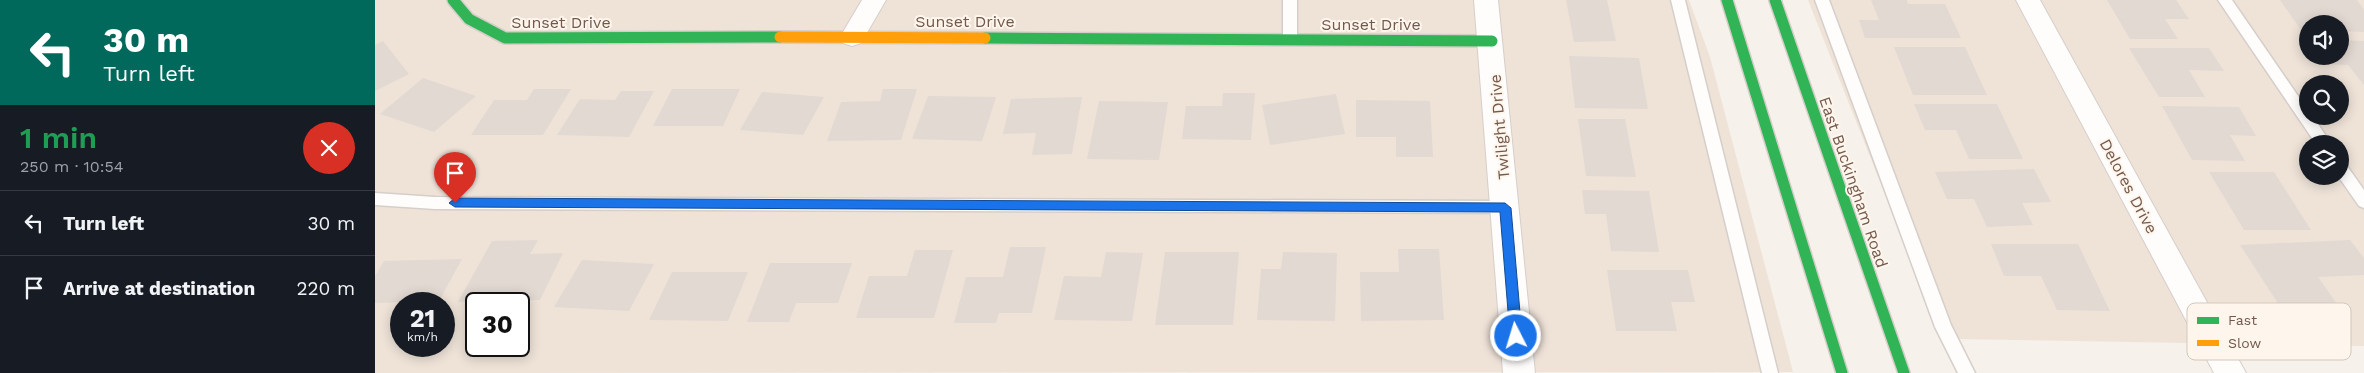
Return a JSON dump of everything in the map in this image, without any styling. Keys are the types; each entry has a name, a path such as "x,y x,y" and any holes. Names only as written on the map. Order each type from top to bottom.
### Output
{"street":[{"name":"Sunset Drive","path":"453,0 469,19 505,38 852,37 1492,41"},
{"path":"852,37 875,0"},
{"name":"Twilight Drive","path":"1486,0 1492,41 1519,373"},
{"path":"1727,0 1842,373"},
{"name":"East Buckingham Road","path":"1775,0 1903,373"},
{"name":"Delores Drive","path":"2028,0 2192,303"},
{"name":"Delores Drive","path":"2223,360 2230,373"}],"lane":[{"path":"1289,0 1290,40"},
{"path":"1678,0 1769,373"},
{"path":"1822,0 1943,327 1967,373"},
{"path":"2225,0 2318,135"},
{"path":"2349,180 2364,202"},
{"path":"375,199 435,203 1505,208"}],"shaded area":[{"path":"375,0 1689,0 1710,57 1793,372 375,373"},
{"path":"1808,0 2364,0 2364,346 2351,346 2351,303 2187,303 2187,343 1957,339 1922,288"}],"building":[{"path":"1566,0 1607,0 1616,41 1574,42"},
{"path":"1871,0 1907,0 1908,4 1945,4 1961,38 1865,38 1859,20 1879,20"},
{"path":"2107,0 2176,0 2189,19 2165,19 2178,39 2130,39"},
{"path":"2280,0 2357,0 2364,10 2364,32 2349,31 2349,15 2299,15 2299,27"},
{"path":"2349,40 2364,41 2364,85 2348,65"},
{"path":"383,41 409,74 375,91 375,45"},
{"path":"1894,47 1965,47 1987,95 1913,95"},
{"path":"2129,48 2209,48 2224,71 2189,70 2205,97 2159,97"},
{"path":"1569,56 1639,58 1648,109 1575,108"},
{"path":"423,78 476,96 434,132 380,114"},
{"path":"534,89 571,89 543,135 471,135 494,100 527,100"},
{"path":"672,89 740,89 723,126 653,126"},
{"path":"883,89 917,89 901,140 827,141 841,102 880,101"},
{"path":"621,91 654,91 629,137 557,135 580,99 615,100"},
{"path":"762,92 824,97 803,135 740,130"},
{"path":"1223,93 1255,93 1251,140 1182,139 1186,106 1222,106"},
{"path":"1336,94 1345,134 1270,145 1262,105"},
{"path":"928,96 996,97 982,141 912,139"},
{"path":"1082,97 1072,154 1032,155 1036,133 1003,134 1011,99"},
{"path":"1356,100 1430,101 1433,157 1396,157 1396,137 1356,137"},
{"path":"1099,101 1168,102 1159,160 1087,159"},
{"path":"1914,104 1997,104 2023,159 1969,159 1956,130 1925,130"},
{"path":"2162,106 2239,107 2256,136 2230,135 2245,161 2192,160"},
{"path":"1578,119 1625,119 1636,177 1586,176"},
{"path":"2034,169 2051,202 2022,203 2033,225 1987,227 1974,199 1947,199 1935,172"},
{"path":"2209,172 2274,172 2311,230 2244,230"},
{"path":"1582,190 1649,191 1659,252 1611,251 1606,214 1585,214"},
{"path":"538,240 530,254 563,253 540,300 530,300 530,292 465,292 465,302 458,302 492,241"},
{"path":"2350,240 2364,258 2364,275 2318,277 2336,303 2278,303 2240,245"},
{"path":"1991,244 2078,244 2110,311 2057,310 2041,276 2004,276"},
{"path":"1010,247 1046,247 1032,313 999,313 996,323 954,323 966,277 1003,277"},
{"path":"1398,249 1439,249 1444,320 1361,321 1360,272 1399,272"},
{"path":"915,250 953,250 934,318 856,318 869,276 907,276"},
{"path":"1106,252 1143,253 1132,321 1054,320 1064,276 1101,277"},
{"path":"1165,252 1239,252 1233,325 1155,325"},
{"path":"1283,252 1337,253 1335,321 1257,320 1261,269 1281,269"},
{"path":"462,259 444,292 390,292 390,303 375,303 375,276 384,261"},
{"path":"582,260 654,264 629,311 554,307"},
{"path":"770,263 852,263 838,303 796,303 789,322 747,322"},
{"path":"1607,270 1688,270 1695,302 1671,302 1677,331 1616,331"},
{"path":"672,272 748,272 728,321 649,320"}],"traffic: fast":[{"path":"453,0 469,19 505,38 780,37"},
{"path":"1727,0 1842,373"},
{"path":"1775,0 1904,373"},
{"path":"985,38 1492,41"}],"traffic: slow":[{"path":"780,37 985,38"}],"route":[{"path":"455,203 1505,208 1516,336"}]}
